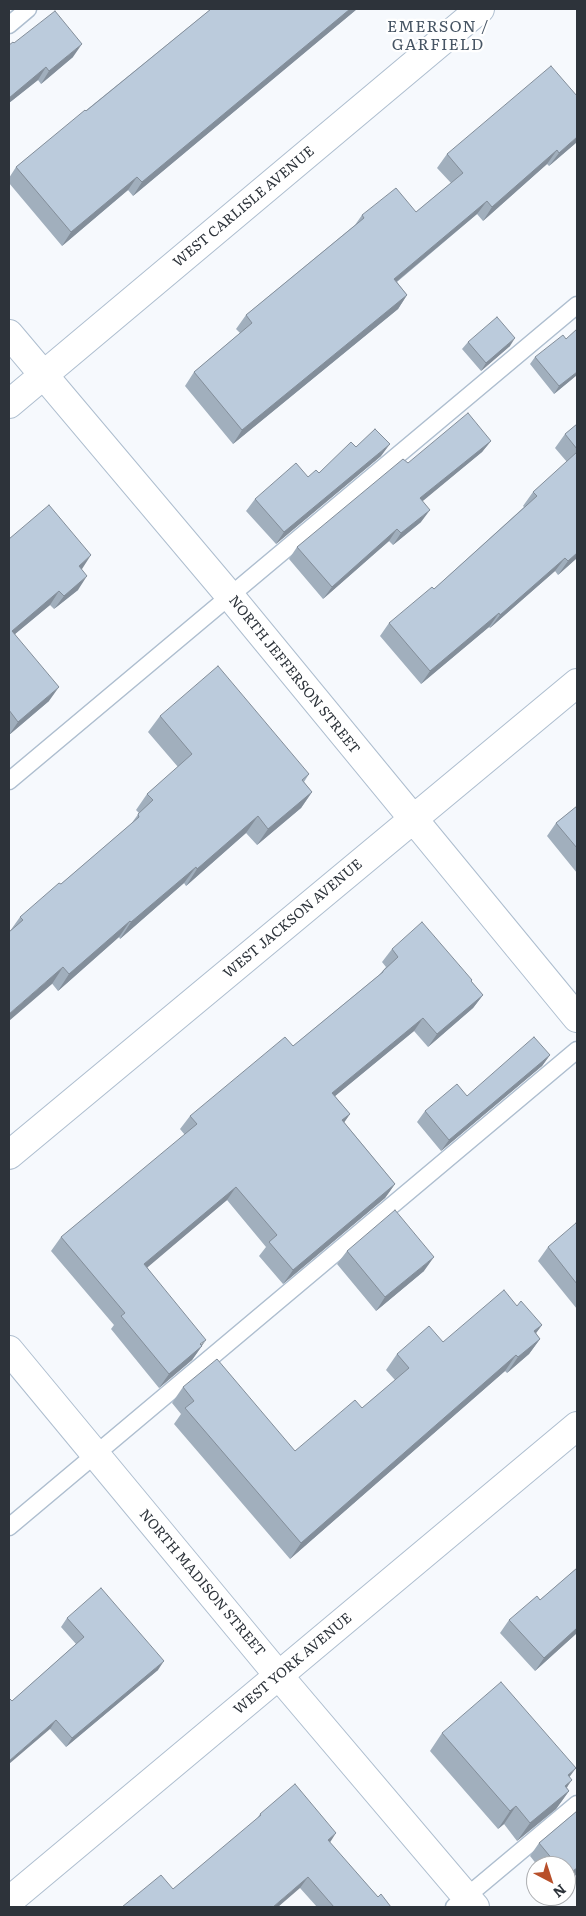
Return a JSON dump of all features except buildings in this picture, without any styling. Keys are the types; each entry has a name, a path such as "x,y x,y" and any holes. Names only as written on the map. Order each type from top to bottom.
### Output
{"street":[{"name":"WEST CARLISLE AVENUE","path":"9,404 480,9"},
{"name":"NORTH JEFFERSON STREET","path":"9,334 230,596 577,1018"},
{"name":"WEST JACKSON AVENUE","path":"9,1155 577,683"},
{"name":"NORTH MADISON STREET","path":"9,1350 465,1904"},
{"name":"WEST YORK AVENUE","path":"9,1901 577,1426"}],"lane":[{"path":"9,25 28,9"},
{"path":"9,781 577,305"},
{"path":"9,1527 577,1050"},
{"path":"465,1904 577,1804"}],"district":[{"name":"EMERSON / GARFIELD","path":"438,36"}]}
